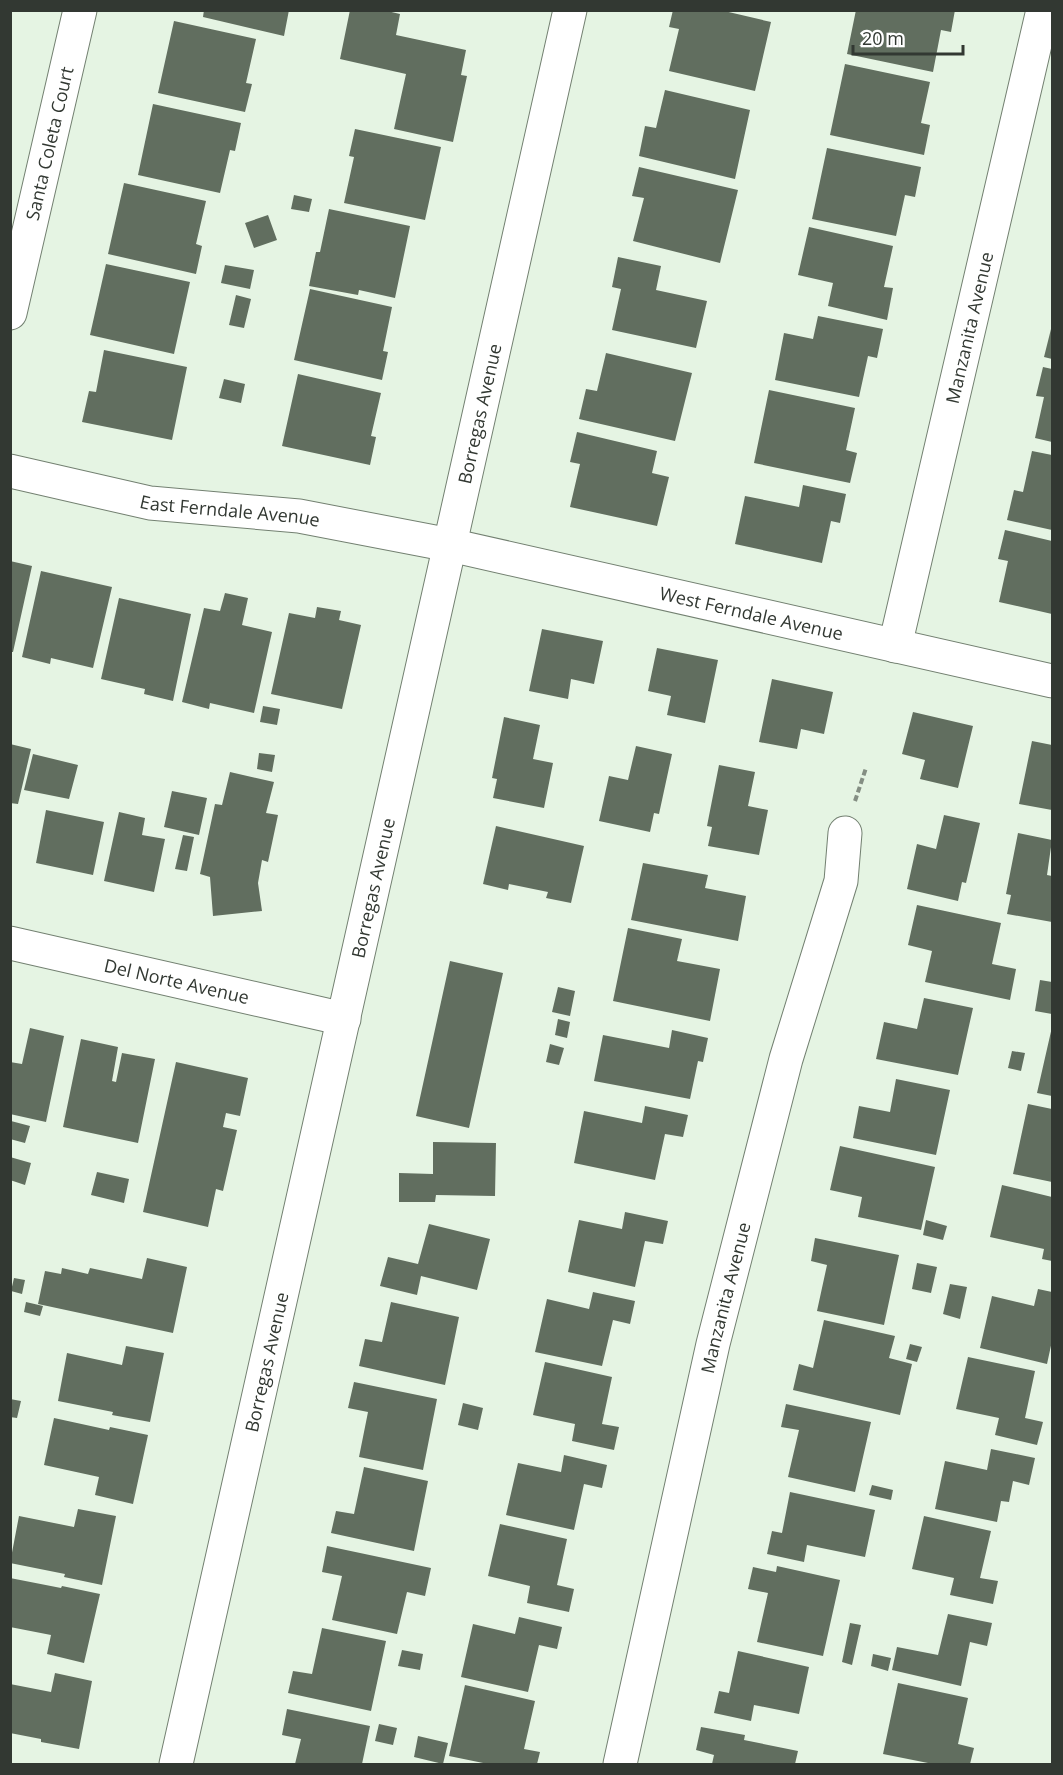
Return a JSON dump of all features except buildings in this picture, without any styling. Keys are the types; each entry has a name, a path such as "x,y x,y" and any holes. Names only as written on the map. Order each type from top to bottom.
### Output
{"street":[{"name":"Santa Coleta Court","path":"10,313 81,10"},
{"name":"Borregas Avenue","path":"176,1764 570,10"},
{"name":"Manzanita Avenue","path":"895,646 1043,10"},
{"name":"East Ferndale Avenue","path":"10,471 150,503 299,516 450,545"},
{"name":"West Ferndale Avenue","path":"450,545 1053,681"},
{"name":"Manzanita Avenue","path":"620,1764 713,1344 786,1059 841,880 845,833"},
{"name":"Del Norte Avenue","path":"10,943 344,1019"}]}
